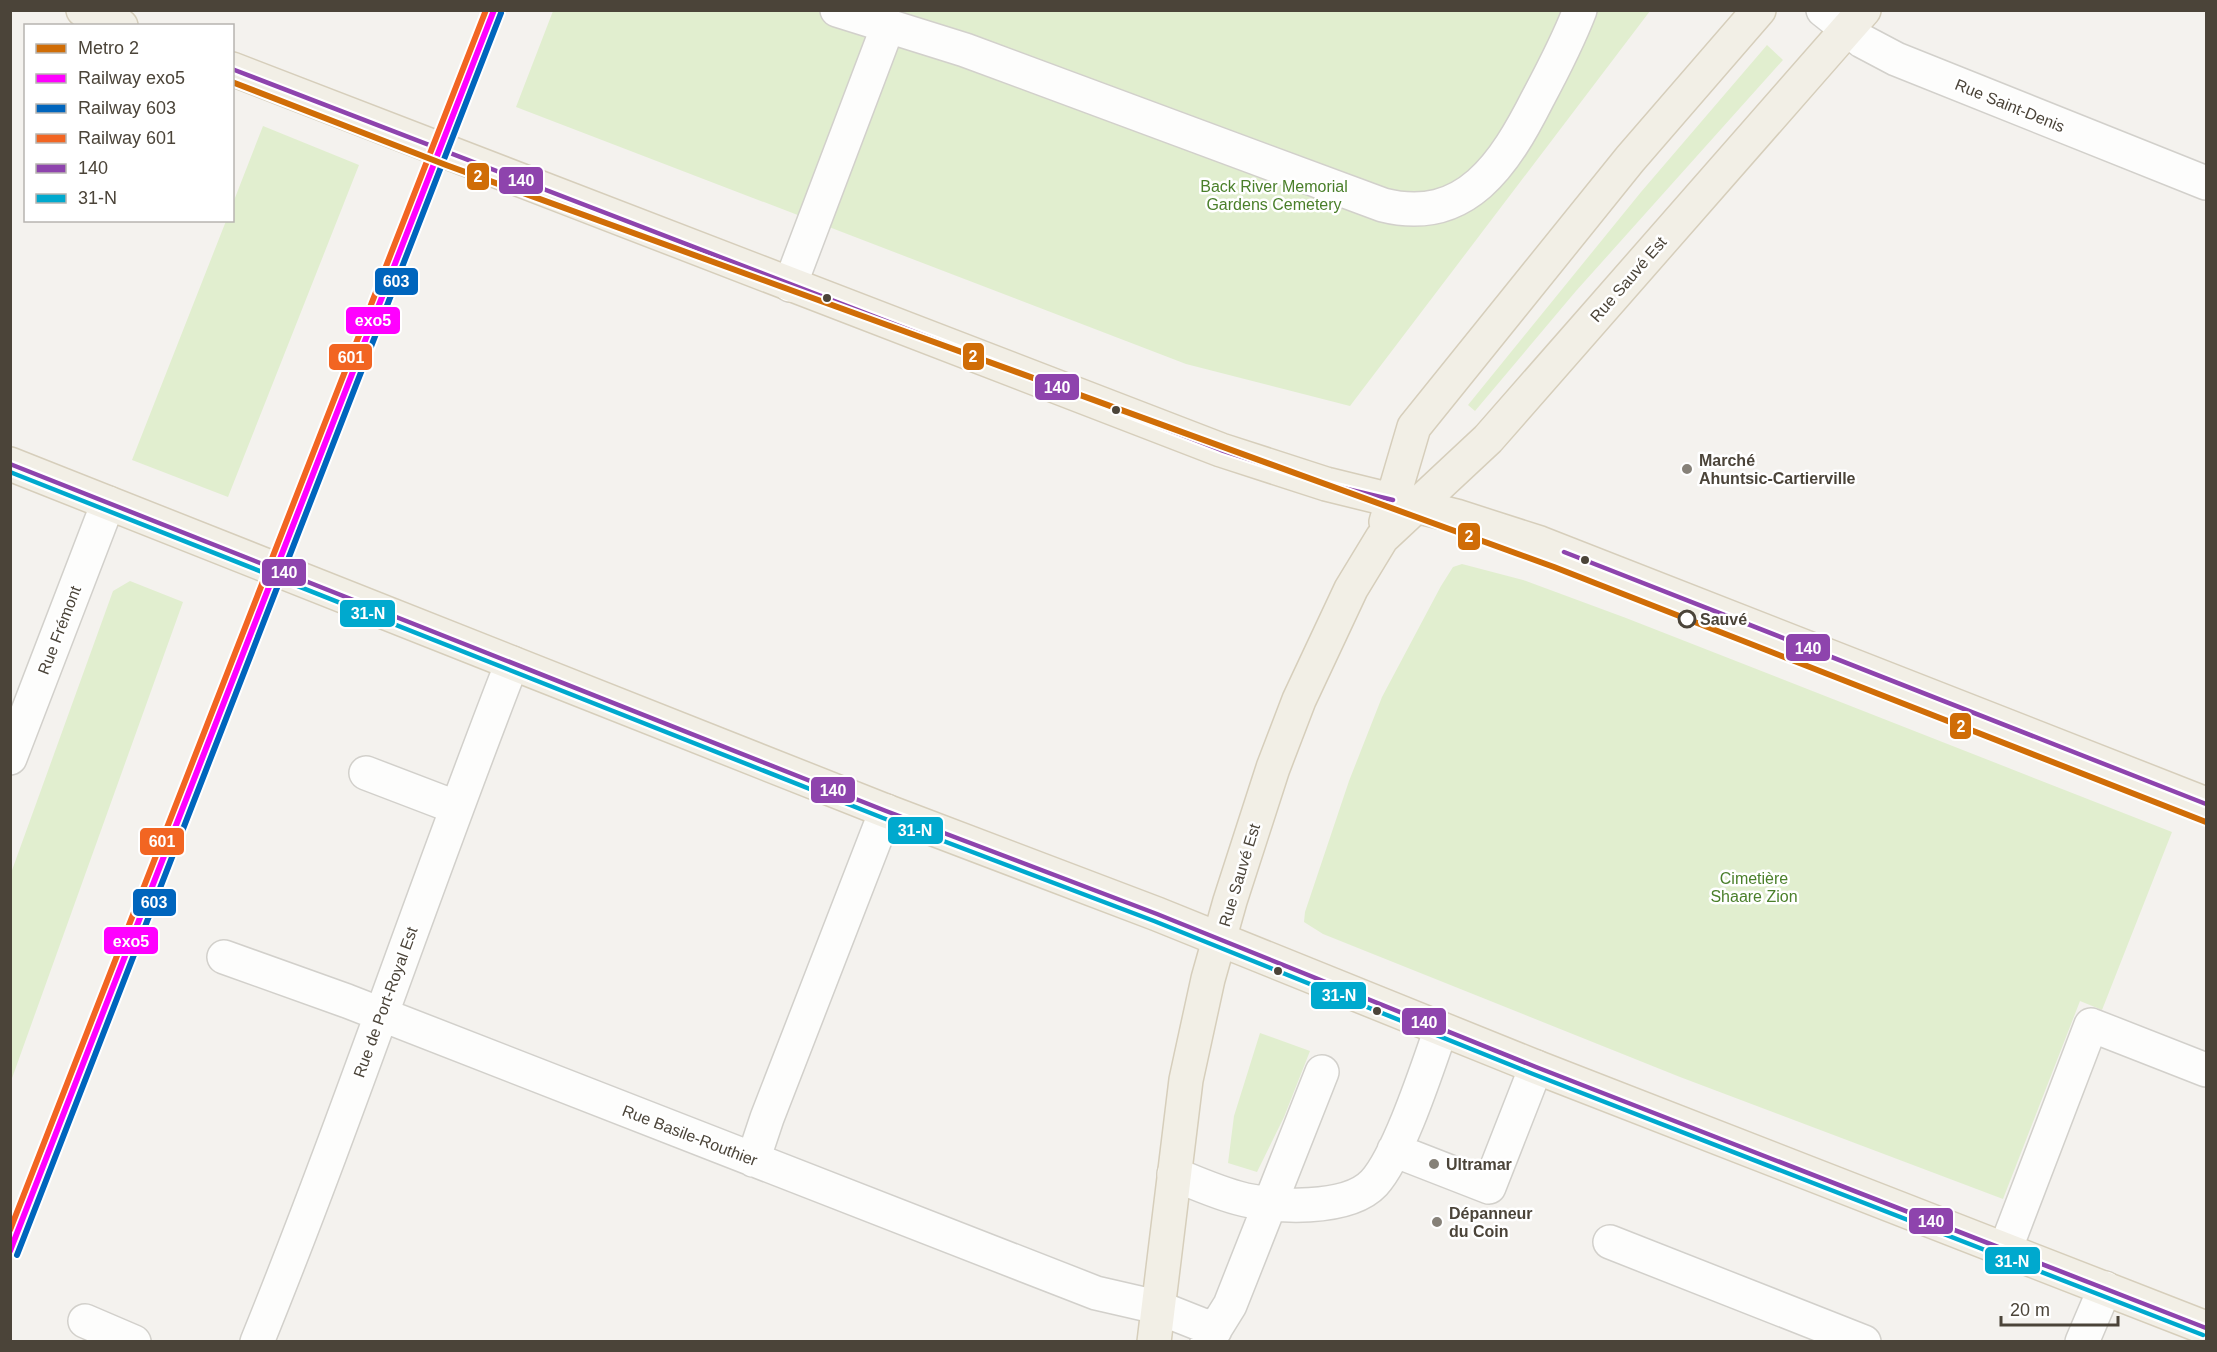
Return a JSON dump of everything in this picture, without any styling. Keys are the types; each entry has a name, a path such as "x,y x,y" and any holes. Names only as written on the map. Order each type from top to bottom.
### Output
{"main road":[{"path":"83,10 116,24"},
{"name":"Rue Sauvé Est","path":"1404,503 1414,427 1622,168 1759,10"},
{"name":"Rue Sauvé Est","path":"1154,1341 1174,1174 1196,1030 1220,939 1272,768 1336,617 1404,503 1488,439 1845,17"},
{"path":"234,70 1221,450 1326,484 1404,503 1540,543 2206,804"},
{"path":"10,464 886,811 1220,939 1536,1067 2206,1328"}],"street":[{"path":"837,10 976,54 1383,205 1408,210 1426,210 1450,203 1473,190 1492,172 1517,138 1556,64 1580,10"},
{"name":"Rue Saint-Denis","path":"1845,17 1896,59 2206,183"},
{"path":"790,285 888,26"},
{"name":"Rue Frémont","path":"10,758 108,503"},
{"name":"Rue de Port-Royal Est","path":"257,1341 381,1015 455,807 512,663"},
{"path":"366,773 455,807"},
{"path":"753,1160 767,1118 886,811"},
{"name":"Rue Basile-Routhier","path":"224,957 381,1015 1096,1293 1157,1307 1211,1336"},
{"path":"2005,1250 2091,1025 2206,1070"},
{"path":"1174,1174 1240,1199 1270,1204 1328,1202 1359,1195 1374,1184 1394,1150 1441,1029"},
{"path":"1394,1150 1489,1187 1536,1067"},
{"path":"1211,1336 1230,1305 1322,1072"},
{"path":"1610,1242 1864,1341"},
{"path":"2082,1341 2105,1288"},
{"path":"85,1322 134,1341"}],"green space":[{"name":"Back River Memorial Gardens Cemetery","path":"553,11 1650,11 1350,406 1186,364 516,107"},
{"path":"1767,45 1783,60 1576,291 1475,411 1468,405 1641,192"},
{"path":"263,126 359,165 228,497 132,460 226,222 234,222 234,200"},
{"name":"Cimetière Shaare Zion","path":"1462,564 1523,580 1626,618 2172,832 2102,1010 2080,1001 2003,1199 1680,1077 1323,934 1304,922 1305,912 1349,781 1382,697 1441,586 1453,567"},
{"path":"130,581 183,602 11,1081 11,873 113,591"},
{"path":"1260,1033 1310,1051 1284,1117 1257,1172 1228,1163 1234,1116"}],"metro line":[{"name":"2","path":"234,83 446,165 1554,567 2206,822"}],"rail line":[{"name":"601","path":"10,1230 486,10"},
{"name":"exo5","path":"10,1251 494,10"},
{"name":"603","path":"17,1255 501,13"}],"transit line":[{"name":"140","path":"234,70 1221,450 1326,484 1393,500"},
{"name":"140","path":"10,464 886,811 1157,914 1536,1067 2206,1328"},
{"name":"31-N","path":"10,472 883,818 1154,921 1533,1074 2203,1335"},
{"name":"140","path":"1564,552 2206,804"}],"place":[{"name":"Marché Ahuntsic-Cartierville","path":"1687,469"},
{"name":"Sauvé","path":"1687,619"},
{"name":"Ultramar","path":"1434,1164"},
{"name":"Dépanneur du Coin","path":"1437,1222"}]}
